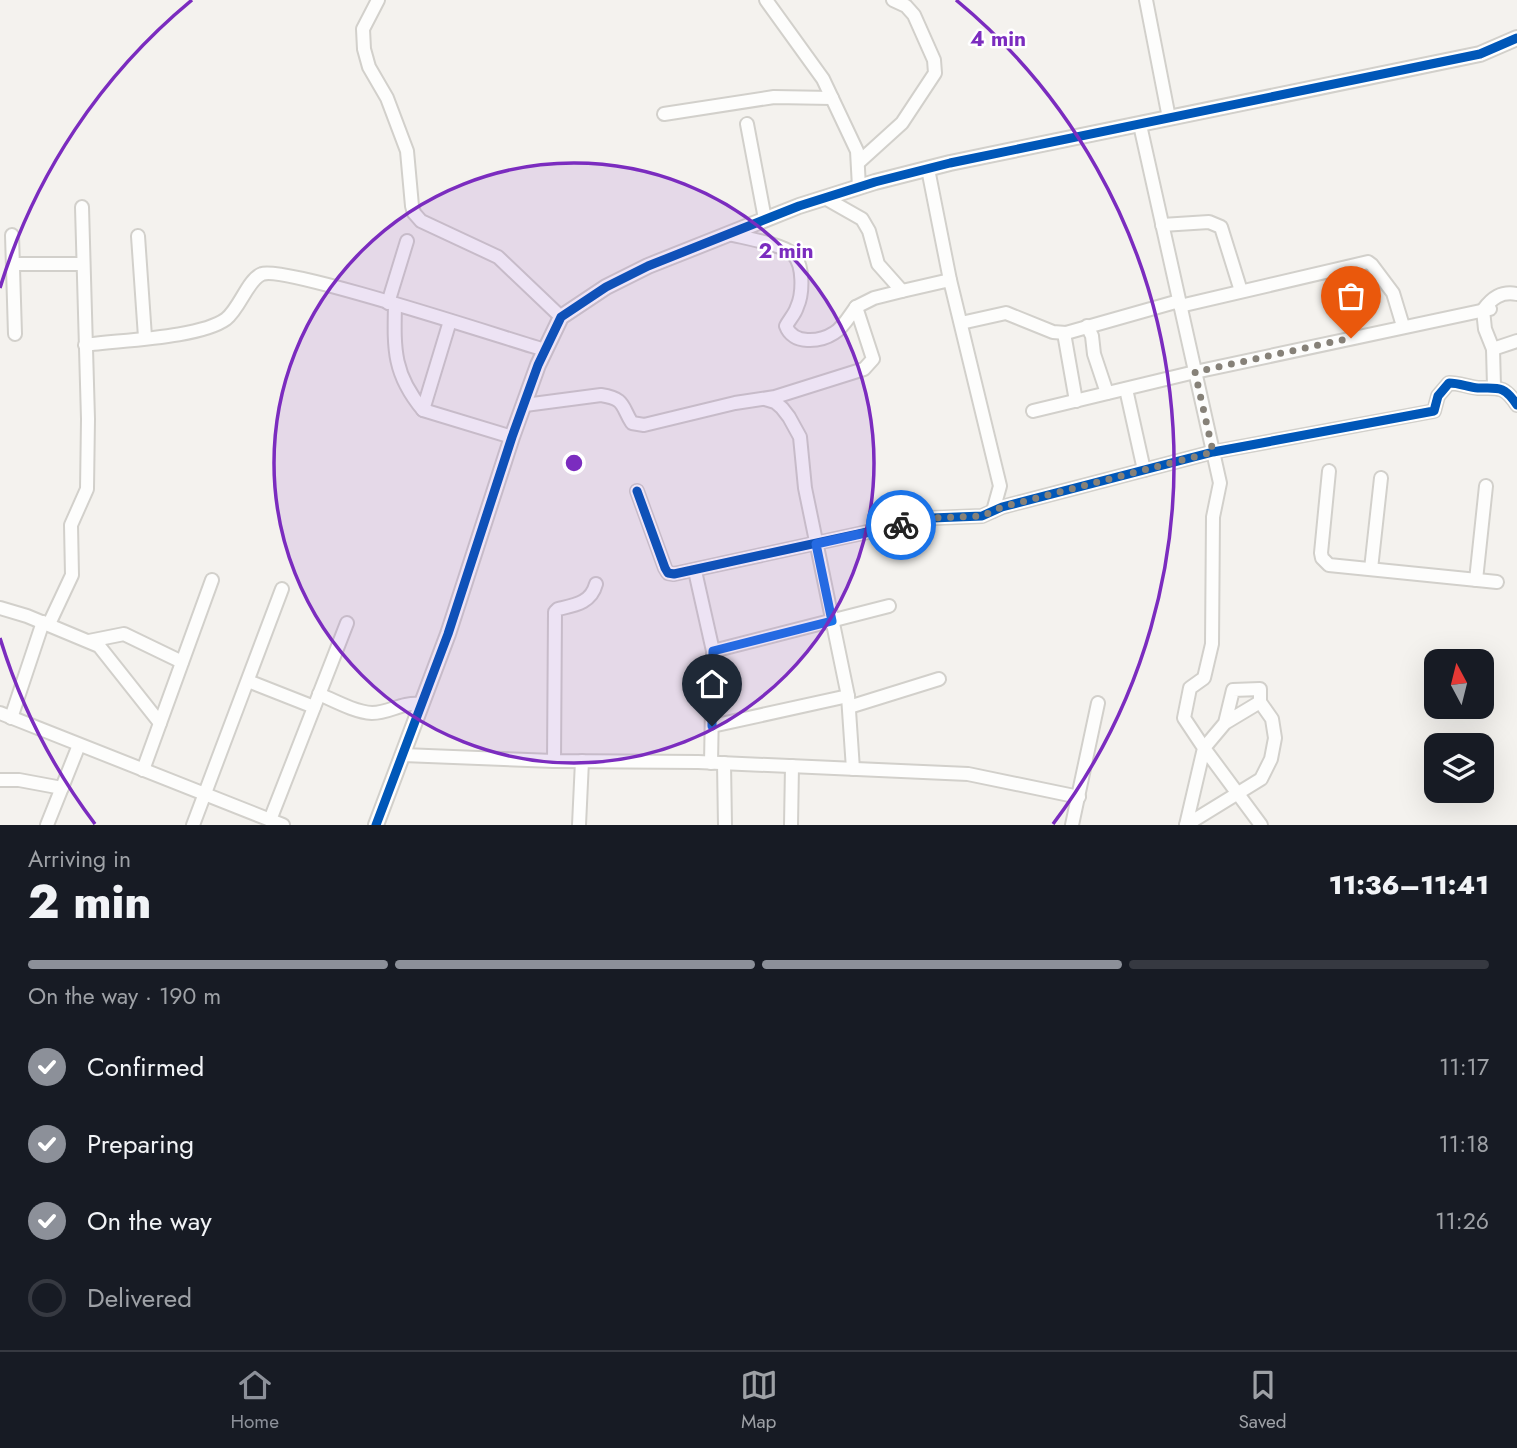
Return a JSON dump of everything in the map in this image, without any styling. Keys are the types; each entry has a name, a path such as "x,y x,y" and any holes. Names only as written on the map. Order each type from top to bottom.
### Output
{"street":[{"path":"378,0 363,29 364,49 369,67 387,98 407,151 414,213 421,221 498,257 561,317"},
{"path":"766,0 819,73 832,98 855,145 859,162 859,187"},
{"path":"859,162 902,123 935,73 934,60 914,15 906,6 893,0"},
{"path":"1146,0 1169,118"},
{"path":"376,825 448,634 512,437 545,350 561,317 606,287 637,271 765,219 859,187 928,169 1480,54 1517,38"},
{"path":"664,114 774,97 832,98"},
{"path":"747,124 765,219"},
{"path":"1140,125 1220,483 1213,517 1212,644 1204,678 1190,688 1184,718 1261,825"},
{"path":"928,169 950,280 1000,486 993,511"},
{"path":"825,198 862,219 869,231 878,264 902,291"},
{"path":"82,207 88,419 86,493 71,525 72,575 46,623 5,716 283,825"},
{"path":"1162,225 1209,222 1221,227 1241,291"},
{"path":"729,234 784,249 795,256 801,291 797,309 786,326 797,338 810,341 835,332 856,307 874,298 950,280"},
{"path":"12,235 15,334"},
{"path":"138,236 145,337"},
{"path":"407,241 391,304 395,358 411,391 423,410 512,437"},
{"path":"961,323 1006,313 1053,332 1064,333 1180,303 1368,262 1391,290 1403,326"},
{"path":"13,264 83,264"},
{"path":"85,345 199,331 216,325 229,317 256,277 264,273 331,286 545,350"},
{"path":"1494,386 1493,349 1485,329 1487,309 1492,298 1507,292 1517,294"},
{"path":"525,405 601,395 614,397 622,402 632,423 644,425 735,403 765,399 859,372 873,359 856,307"},
{"path":"1033,411 1195,372 1487,309"},
{"path":"423,410 450,321"},
{"path":"1087,327 1092,336 1095,357 1107,393"},
{"path":"1064,333 1076,401"},
{"path":"1493,349 1517,341"},
{"path":"637,491 665,568 668,573 674,574 932,518 982,516 1213,452 1434,411 1438,396 1449,383 1476,388 1494,386 1511,396 1517,405"},
{"path":"1126,389 1144,470"},
{"path":"765,399 782,408 800,437 805,488 848,701 853,769"},
{"path":"1329,471 1322,558 1329,565 1497,582"},
{"path":"1371,569 1381,478"},
{"path":"1476,580 1486,486"},
{"path":"695,571 713,651 712,726 725,825"},
{"path":"143,770 212,580"},
{"path":"554,761 555,612 585,601 592,595 596,584"},
{"path":"193,825 282,589"},
{"path":"713,651 889,606"},
{"path":"0,608 46,623 99,646 160,723"},
{"path":"270,820 347,623"},
{"path":"89,641 124,635 182,662"},
{"path":"712,726 848,701 939,679"},
{"path":"248,681 314,707"},
{"path":"1225,723 1233,690 1260,689 1259,702 1272,719 1275,738 1271,759 1261,779 1186,825 1204,748 1225,723 1259,702"},
{"path":"319,694 373,713 407,703 422,704"},
{"path":"1072,825 1098,703"},
{"path":"47,825 79,745"},
{"path":"403,755 554,761 718,763 979,775 1079,797"},
{"path":"579,825 582,761"},
{"path":"791,825 792,766"},
{"path":"0,780 19,780 62,788"}],"cycle path":[{"path":"376,825 448,634 538,365 561,317 606,287 648,266 799,206 875,182 950,163 1480,54 1517,38"},
{"path":"637,491 665,568 668,573 674,574 932,518 982,516 1002,507 1213,452 1434,411 1438,396 1449,383 1500,389 1517,405"}],"way so far":[{"path":"901,525 932,518 982,516 1002,507 1213,452 1195,372 1351,338"}],"route":[{"path":"712,726 713,651 832,621 816,544 901,525"}]}
